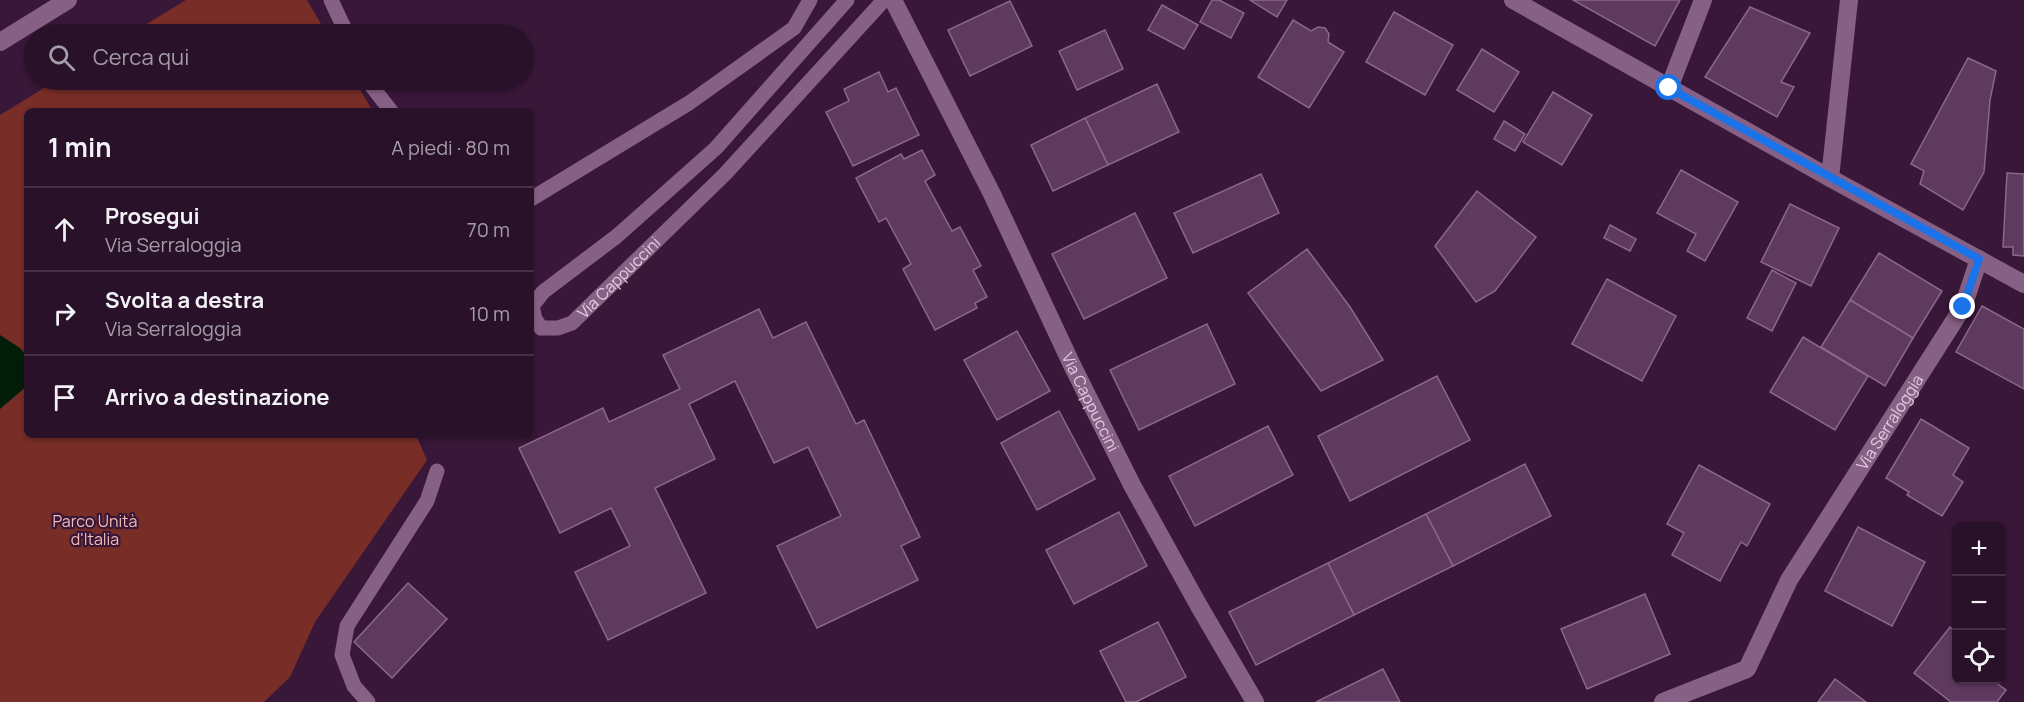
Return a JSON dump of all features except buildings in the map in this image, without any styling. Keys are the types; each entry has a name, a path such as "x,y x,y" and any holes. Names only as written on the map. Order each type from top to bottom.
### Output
{"street":[{"path":"29,24 68,0"},
{"name":"Via Cappuccini","path":"893,0 992,194 1072,365 1132,485 1255,702"},
{"path":"1513,0 2024,284"},
{"path":"1669,88 1703,0"},
{"path":"1830,178 1849,0"},
{"path":"0,42 24,27"},
{"name":"Via Serraloggia","path":"1663,702 1747,669 1789,580 1963,307 1979,259"}],"lane":[{"path":"330,0 341,24"},
{"path":"534,197 690,104 794,28 810,0"},
{"name":"Via Cappuccini","path":"534,303 543,292 617,236 716,148 847,0"},
{"name":"Via Cappuccini","path":"534,315 541,328 558,328 572,323 725,174 884,0"},
{"path":"375,90 389,108"},
{"path":"368,702 354,686 342,655 347,626 427,501 437,471"}],"green space":[{"path":"186,0 307,0 321,24 146,24"},
{"name":"Parco Unità d'Italia","path":"41,90 360,90 371,108 24,108 24,438 417,438 427,460 315,622 290,677 264,702 0,702 0,115"}],"shaded area":[{"path":"0,335 24,353 24,389 0,409"}],"route":[{"path":"1669,88 1979,259 1963,307"}]}
